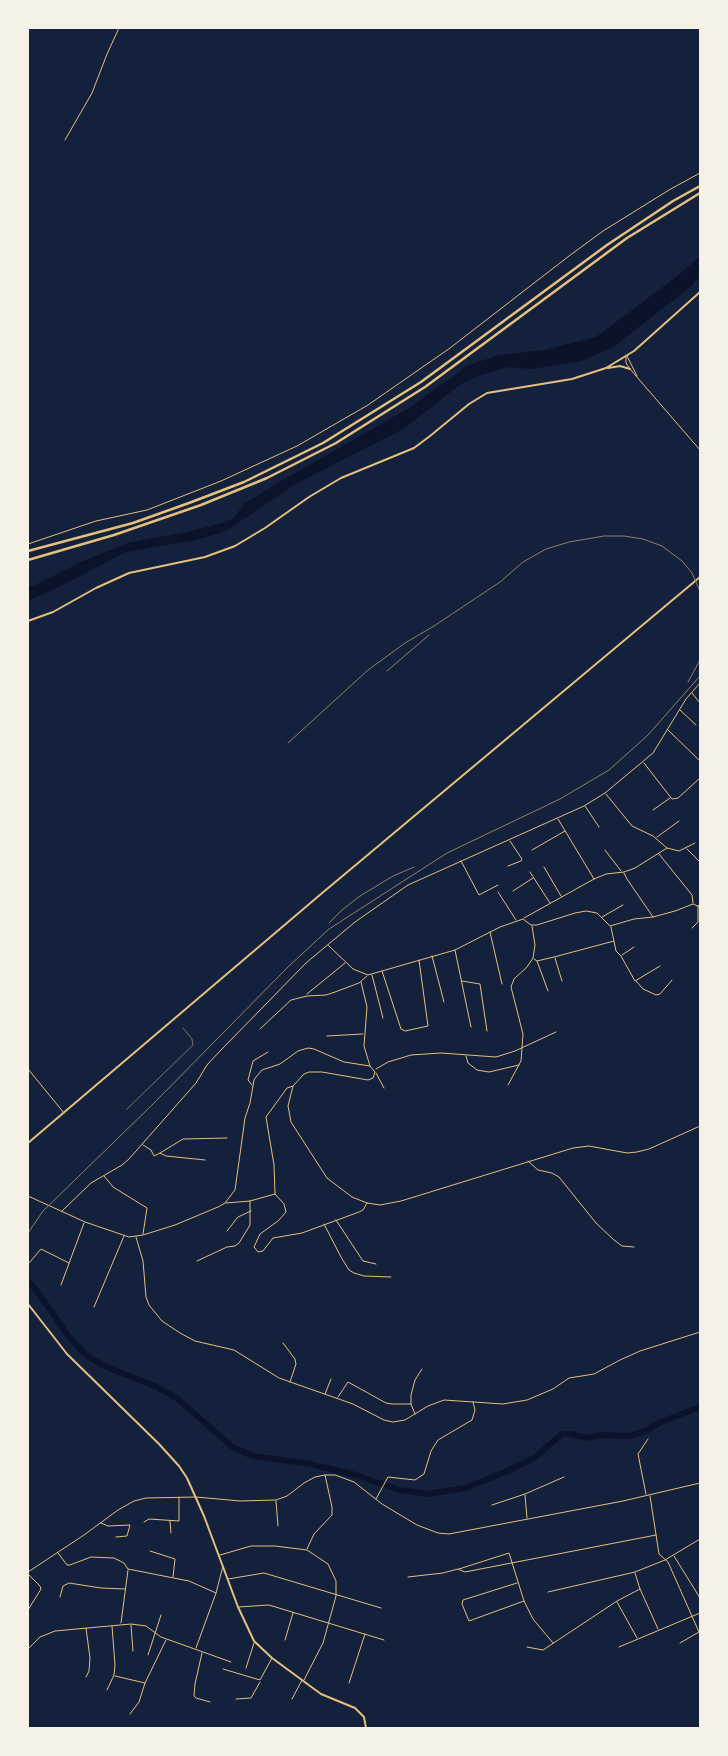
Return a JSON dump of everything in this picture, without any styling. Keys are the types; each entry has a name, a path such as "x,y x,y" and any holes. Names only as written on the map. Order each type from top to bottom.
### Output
{"highway":[{"path":"28,551 126,525 181,506 244,482 323,443 421,382 594,254 673,201 700,186"},
{"path":"28,560 114,535 201,505 267,478 336,443 424,387 627,238 700,193"}],"main road":[{"path":"606,368 627,356 648,340 700,292"},
{"path":"28,621 53,612 124,575 152,567 205,557 235,546 266,528 309,497 341,478 414,448 482,395 499,390 572,378 606,368 620,366 630,369"},
{"path":"28,1143 322,893 700,578"},
{"path":"28,1304 67,1354 173,1458 187,1478 254,1641 272,1658 327,1697 354,1708 364,1717 366,1728"}],"street":[{"path":"65,140 92,93 107,54 120,28"},
{"path":"28,544 96,521 147,510 221,481 297,446 368,405 418,372 603,232 669,190 700,173"},
{"path":"627,356 626,363 630,369 700,450"},
{"path":"627,356 639,379"},
{"path":"62,1211 91,1183 122,1165 143,1144 196,1083 207,1065 306,963 368,912 398,891 460,861 584,806 605,793 653,753 680,710 700,683"},
{"path":"692,693 700,703"},
{"path":"680,710 696,725"},
{"path":"668,730 700,761"},
{"path":"644,762 670,798"},
{"path":"653,810 670,798 678,798 700,778"},
{"path":"605,793 632,826 656,838 667,848 680,851 695,843"},
{"path":"584,806 598,827"},
{"path":"558,818 594,879"},
{"path":"656,838 679,820"},
{"path":"532,850 566,831"},
{"path":"508,866 522,859 510,840"},
{"path":"260,1029 291,1000 336,992 361,981 368,975 455,950 490,932 523,919 594,879 606,874 635,868 667,848"},
{"path":"686,849 700,862"},
{"path":"605,850 623,872 653,917"},
{"path":"658,854 692,895 693,904"},
{"path":"460,861 479,895 498,885"},
{"path":"544,867 562,897"},
{"path":"530,872 551,904"},
{"path":"513,891 534,878"},
{"path":"498,892 517,920"},
{"path":"610,926 634,919 653,917 693,904 699,906"},
{"path":"692,928 698,922 700,904"},
{"path":"602,918 623,905"},
{"path":"523,919 531,925 543,924 575,913 586,911 597,913 610,926 616,951 621,956 635,981 643,989 656,996 672,980"},
{"path":"508,1085 521,1061 522,1048 522,1028 511,987 514,979 527,967 533,958 535,945 531,925"},
{"path":"490,932 502,984"},
{"path":"533,958 537,960 554,957 614,940"},
{"path":"328,945 345,963 356,971 368,975"},
{"path":"621,956 634,947"},
{"path":"455,950 471,1027"},
{"path":"432,956 444,1002"},
{"path":"554,957 562,981"},
{"path":"382,971 401,1029 404,1031 428,1026 419,959"},
{"path":"537,960 548,991"},
{"path":"307,996 345,963"},
{"path":"635,981 660,966"},
{"path":"372,974 383,1018"},
{"path":"361,981 366,1007 364,1049 370,1066 375,1071 384,1088"},
{"path":"461,981 480,984 487,1031"},
{"path":"556,1032 522,1048 496,1057 441,1053 411,1055 388,1062 375,1071 374,1078 368,1080 322,1072 309,1072 304,1074 293,1086 289,1099 289,1113 296,1131 333,1184 352,1197 367,1203 380,1205 401,1201 581,1146 628,1153 637,1152 649,1149 700,1126"},
{"path":"327,1036 364,1034"},
{"path":"225,1203 232,1195 236,1186 244,1123 256,1077 262,1070 280,1064 293,1054 308,1048 344,1062 370,1066"},
{"path":"253,1086 248,1080 253,1061 268,1052"},
{"path":"466,1056 468,1063 477,1070 489,1072 519,1065"},
{"path":"28,1069 64,1113"},
{"path":"293,1086 287,1088 266,1117 274,1165 275,1194 284,1204 286,1212 278,1221 260,1234 254,1247 257,1251 263,1251 272,1238 302,1232 360,1212 367,1203"},
{"path":"143,1144 151,1150 154,1156 183,1139 227,1138"},
{"path":"160,1153 166,1156 205,1160"},
{"path":"528,1161 538,1170 552,1173 559,1177 604,1232 619,1244 634,1247"},
{"path":"103,1176 119,1192 147,1208 143,1235"},
{"path":"28,1196 85,1222 124,1236 135,1236 175,1225 225,1203 250,1201 275,1194"},
{"path":"197,1261 239,1243 250,1225 250,1201"},
{"path":"227,1231 238,1217 251,1210"},
{"path":"336,1220 363,1261 376,1264"},
{"path":"61,1285 85,1222"},
{"path":"324,1224 349,1270 364,1276 391,1277"},
{"path":"94,1307 124,1236"},
{"path":"135,1236 143,1261 146,1297 149,1305 162,1321 180,1334 234,1350 279,1378 353,1404 384,1420 399,1422 428,1406 444,1400 503,1404 527,1400 553,1389 569,1378 594,1374 640,1351 700,1332"},
{"path":"29,1262 41,1248 70,1263"},
{"path":"283,1343 295,1359 296,1364 290,1383"},
{"path":"415,1414 410,1404 412,1387 422,1369"},
{"path":"325,1394 331,1378"},
{"path":"337,1398 348,1382 386,1403 410,1404"},
{"path":"376,1499 388,1476 408,1480 419,1478 424,1474 431,1451 438,1440 472,1420 475,1410 473,1401"},
{"path":"646,1496 638,1454 648,1439"},
{"path":"307,1550 314,1534 329,1519 332,1513 325,1475"},
{"path":"28,1610 42,1589 28,1573 118,1510 139,1500 152,1497 196,1497 240,1502 276,1500 287,1496 315,1477 335,1475 351,1480 376,1499 417,1525 442,1534 455,1534 646,1496 700,1483"},
{"path":"492,1505 525,1494 564,1477"},
{"path":"525,1494 527,1519"},
{"path":"650,1495 659,1554 668,1562 699,1632 680,1643"},
{"path":"144,1522 149,1519 178,1521 180,1519 179,1497"},
{"path":"276,1500 278,1526"},
{"path":"170,1521 171,1533"},
{"path":"101,1523 108,1526 130,1525 128,1535 116,1537"},
{"path":"458,1569 464,1572 656,1535"},
{"path":"548,1592 635,1572 666,1560 700,1538"},
{"path":"219,1555 258,1545 307,1550 328,1564 336,1581 336,1596 329,1623 318,1653 292,1699"},
{"path":"150,1551 175,1559 173,1578"},
{"path":"58,1552 67,1565 70,1566 91,1557 108,1557 122,1561 128,1570 121,1624"},
{"path":"408,1577 443,1573 509,1553 524,1601 537,1625 553,1643"},
{"path":"674,1555 700,1598"},
{"path":"196,1648 216,1593 223,1566"},
{"path":"128,1570 189,1581 216,1593"},
{"path":"635,1572 640,1589 658,1630"},
{"path":"228,1579 264,1573 381,1608"},
{"path":"60,1597 62,1588 67,1583 125,1589"},
{"path":"518,1583 463,1600 462,1604 469,1621 524,1601"},
{"path":"527,1647 543,1650 617,1601 640,1589"},
{"path":"617,1601 637,1639"},
{"path":"238,1606 267,1604 384,1640"},
{"path":"285,1640 293,1612"},
{"path":"619,1647 700,1613"},
{"path":"148,1656 161,1615"},
{"path":"131,1624 133,1651"},
{"path":"28,1649 38,1638 55,1631 131,1624 146,1626 166,1639 196,1648 231,1662"},
{"path":"107,1690 114,1675 116,1660 112,1625"},
{"path":"86,1627 90,1658 89,1671 86,1677"},
{"path":"350,1683 365,1634"},
{"path":"130,1714 136,1707 166,1639"},
{"path":"246,1668 254,1641"},
{"path":"202,1651 194,1684 194,1696 210,1702"},
{"path":"236,1700 251,1698 272,1658"},
{"path":"223,1669 260,1680"},
{"path":"114,1675 145,1683"}],"lane":[{"path":"127,1110 193,1044 192,1039 184,1028"}],"water":[{"path":"700,256 700,276 692,286 613,347 582,361 531,369 509,367 480,375 461,384 405,428 296,484 226,531 197,540 126,552 28,601 28,586 33,586 81,562 127,543 187,532 233,519 244,504 409,408 469,365 499,355 544,350 596,337 676,277"}],"waterway":[{"path":"28,1281 69,1337 86,1355 104,1366 157,1387 178,1399 231,1446 252,1456 310,1464 356,1475 400,1490 428,1494 465,1488 534,1458 562,1434 586,1438 601,1435 629,1436 646,1431 661,1422 700,1407"}],"railway":[{"path":"288,743 368,670 405,643 500,582 523,562 546,549 569,542 604,536 624,536 643,539 662,546 682,561 692,573 700,591"},
{"path":"387,671 429,635"},
{"path":"688,682 700,660"},
{"path":"28,1233 43,1211 152,1105 289,966 329,929 447,853 560,799 609,770 648,735 700,676"},
{"path":"329,923 360,896 393,876 414,867"}]}
